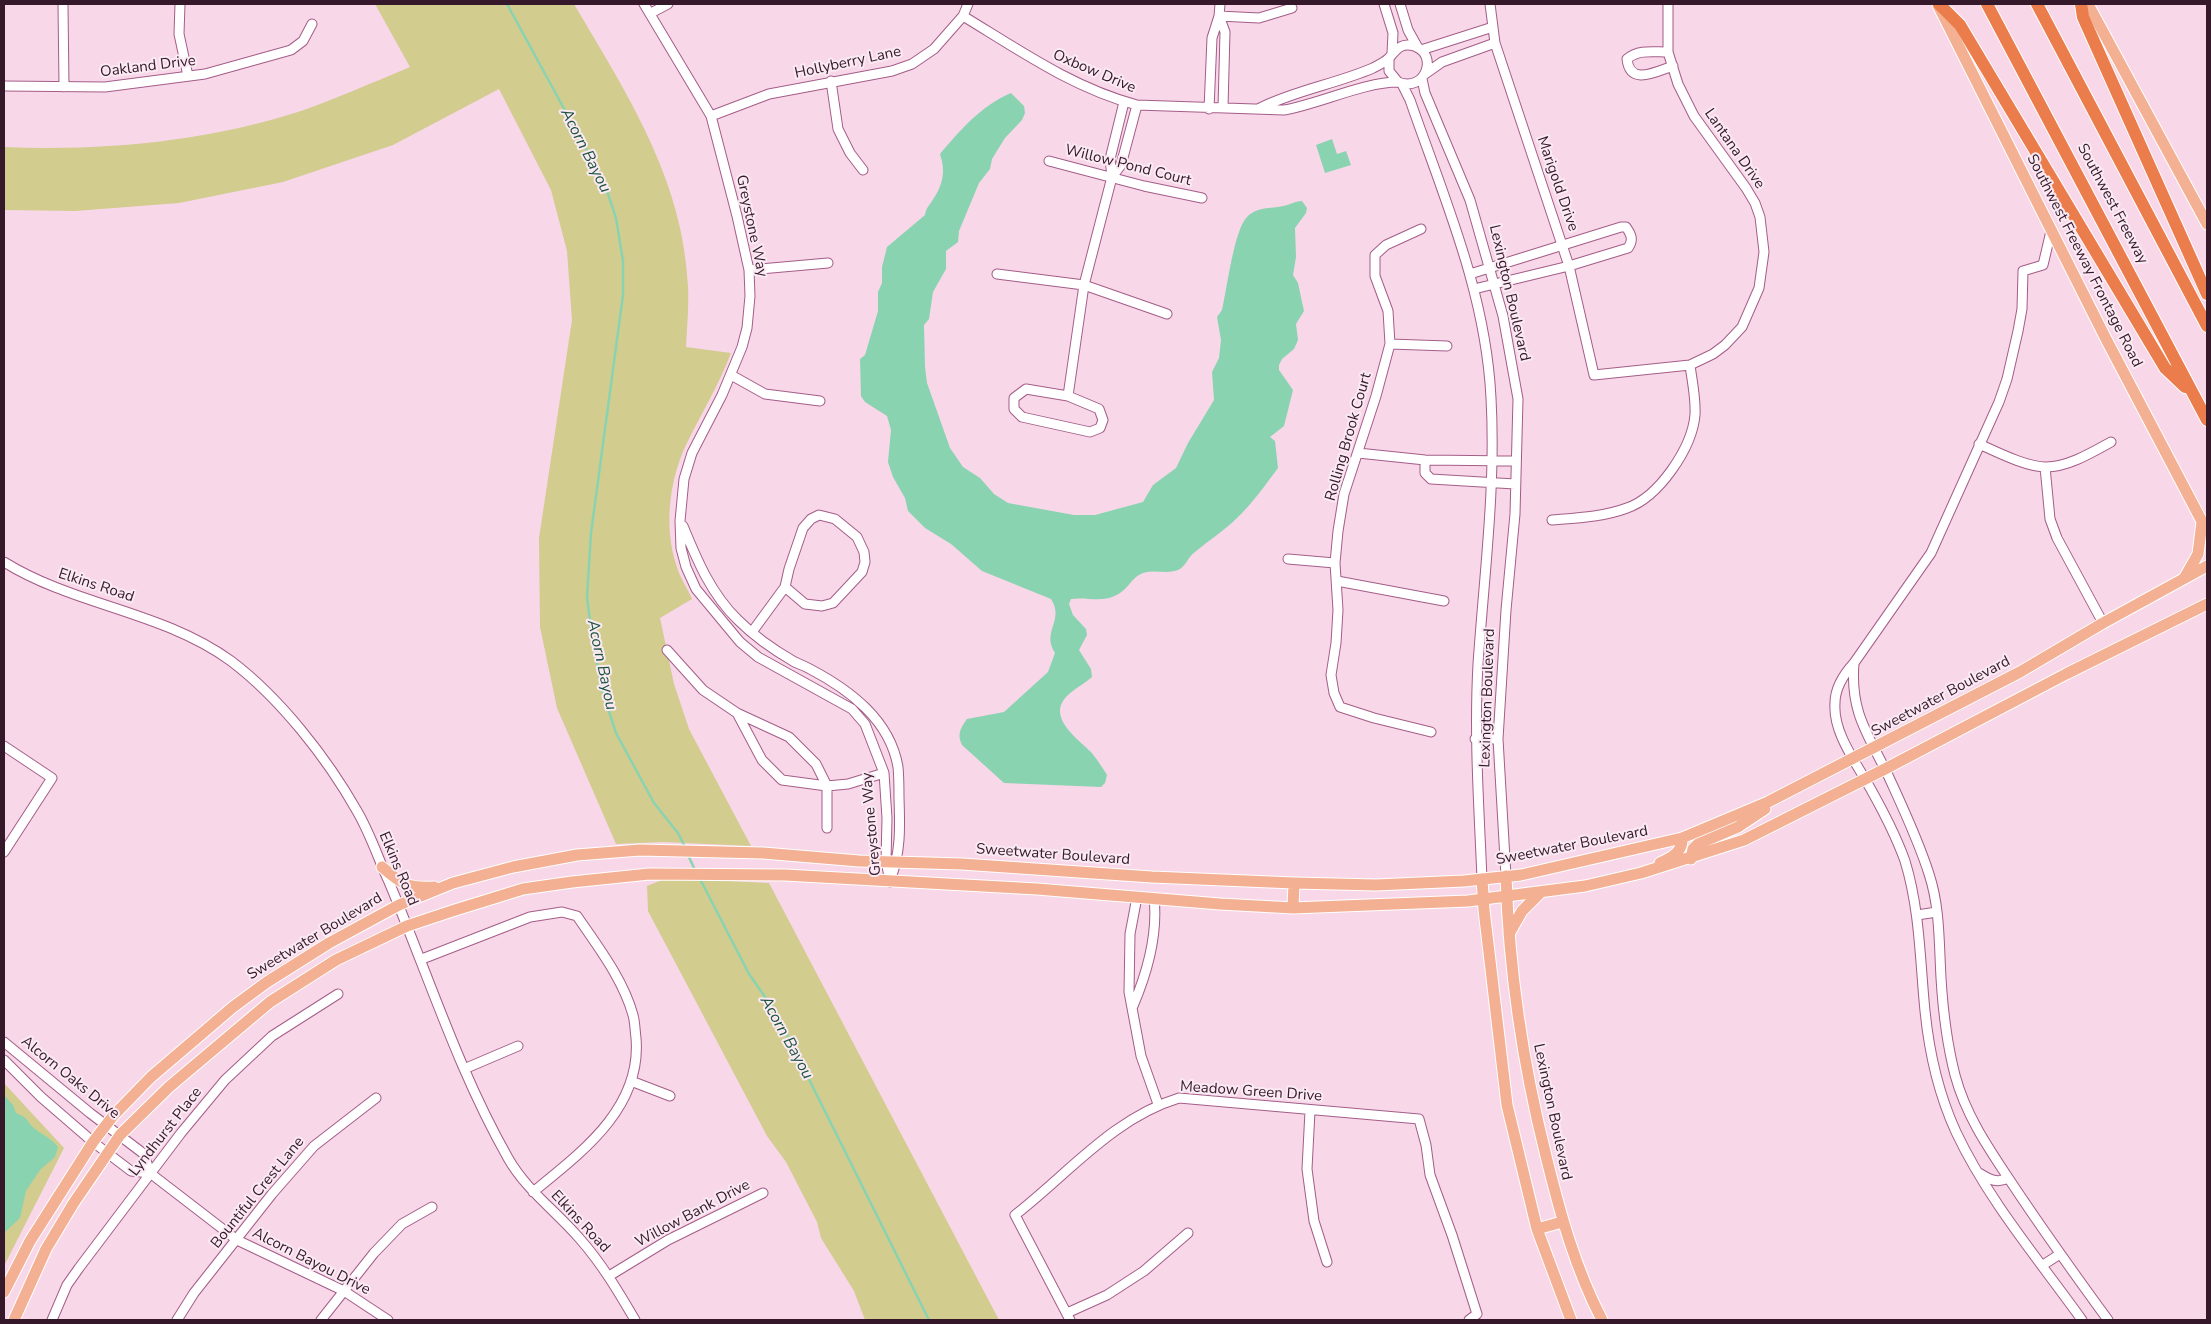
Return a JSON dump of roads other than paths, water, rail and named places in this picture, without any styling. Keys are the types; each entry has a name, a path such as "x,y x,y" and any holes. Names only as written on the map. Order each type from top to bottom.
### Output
{"highway":[{"path":"1938,4 1960,25 2165,368 2194,396"},
{"name":"Southwest Freeway","path":"1987,4 2207,420"},
{"name":"Southwest Freeway","path":"2037,4 2207,326"},
{"path":"2081,4 2083,17 2207,294"}],"main road":[{"name":"Southwest Freeway Frontage Road","path":"1938,4 2051,231 2194,506 2205,522"},
{"path":"2088,4 2207,224"},
{"path":"2184,578 2198,554 2205,522"},
{"name":"Sweetwater Boulevard","path":"4,1292 30,1241 93,1142 151,1076 233,1007 267,982 329,943 399,905 446,886 513,867 577,855 640,850 886,860 1294,883 1376,885 1521,875 1682,838 1768,802 1853,760 2020,672 2103,623 2207,566"},
{"name":"Sweetwater Boulevard","path":"14,1320 46,1249 120,1135 176,1080 270,1002 336,960 407,926 523,889 649,874 746,875 1036,889 1293,908 1483,899 1540,893 1600,883 1691,859 1744,840 1885,769 2038,688 2207,605"},
{"path":"1691,859 1693,849 1698,844 1738,826 1765,809 1768,802"},
{"path":"1641,873 1669,859 1679,851 1682,845 1682,838"},
{"path":"382,867 400,882 410,887 446,886"},
{"path":"1137,897 1146,876"},
{"path":"1146,876 1154,898"},
{"name":"Lexington Boulevard","path":"1506,876 1506,897 1518,1014 1530,1092 1562,1222 1593,1302 1602,1320"},
{"name":"Lexington Boulevard","path":"1482,879 1507,1105 1537,1229 1571,1320"},
{"path":"1293,908 1294,883"},
{"path":"1510,934 1522,911 1540,893"},
{"path":"1496,1017 1518,1014"},
{"path":"1537,1229 1562,1222"}],"street":[{"path":"63,4 64,87"},
{"path":"180,4 179,34 188,76"},
{"name":"Greystone Way","path":"644,4 711,116 738,216 749,270 750,296 747,328 732,375 691,458 681,495 681,548 686,567 696,589 740,642 758,657 852,709 865,724 884,773 887,818 886,860 890,882"},
{"path":"651,14 668,4"},
{"name":"Hollyberry Lane","path":"711,116 770,94 892,71 912,64 934,49 963,16 968,4"},
{"path":"1209,109 1212,38 1219,16 1220,4"},
{"path":"1384,4 1393,33 1389,71 1400,83 1412,84 1442,62 1496,43"},
{"path":"1400,4 1408,30 1427,64 1423,76"},
{"name":"Marigold Drive","path":"1490,4 1492,27 1496,43 1569,266 1594,376"},
{"name":"Lantana Drive","path":"1594,376 1690,365 1713,354 1726,345 1742,327 1759,288 1764,252 1760,217 1755,203 1694,116 1678,84 1668,52 1668,4"},
{"path":"1219,16 1259,18 1292,8"},
{"name":"Oxbow Drive","path":"963,16 1047,69 1124,102 1137,105 1209,109 1284,110 1303,107 1379,84 1400,83"},
{"path":"1219,16 1225,32 1223,108"},
{"name":"Oakland Drive","path":"4,86 105,86 188,76 226,69 291,50 303,41 312,24"},
{"path":"1390,55 1404,45 1419,49 1492,27"},
{"path":"1668,52 1641,52 1633,54 1627,59 1628,68 1633,74 1644,76 1673,66"},
{"name":"Oxbow Drive","path":"1258,109 1281,97 1374,68 1390,55"},
{"name":"Lexington Boulevard","path":"1423,76 1425,93 1470,200 1503,316 1518,399 1515,514 1506,610 1498,739 1506,876"},
{"path":"831,81 838,129 850,153 863,170"},
{"name":"Lexington Boulevard","path":"1400,83 1410,100 1453,216 1470,274 1484,337 1491,397 1492,462 1475,740 1482,879"},
{"path":"1112,178 1110,159 1124,102"},
{"path":"1068,396 1084,285 1112,178 1121,165 1137,105"},
{"name":"Willow Pond Court","path":"1049,161 1144,186 1202,198"},
{"path":"1470,274 1620,227 1626,226 1632,235 1632,243 1628,248 1569,266 1474,289"},
{"name":"Rolling Brook Court","path":"1421,229 1386,245 1375,255 1375,276 1388,311 1390,344 1344,494 1335,563 1337,581 1336,642 1331,674 1334,693 1340,707 1374,718 1431,732"},
{"path":"2051,231 2044,265 2023,272 2022,309 2014,354 1998,402 1931,553 1854,663 1844,674 1838,686 1835,703 1837,722 1853,760 1893,831 1905,862 1916,915 1925,1011 1931,1047 1943,1096 1956,1132 1979,1173 2082,1320"},
{"path":"749,270 828,263"},
{"path":"997,274 1084,285 1167,314"},
{"path":"1390,344 1446,346"},
{"path":"1552,520 1590,517 1630,508 1658,488 1676,464 1690,434 1694,416 1690,365"},
{"path":"732,375 765,394 820,402"},
{"path":"1026,389 1068,396 1099,409 1103,420 1100,428 1090,432 1022,417 1014,409 1014,398 1026,389"},
{"path":"1979,444 2010,457 2045,467 2067,463 2111,442"},
{"path":"1358,453 1425,460 1516,462"},
{"path":"1425,460 1425,473 1431,479 1515,484"},
{"path":"2045,467 2050,519 2057,538 2103,623"},
{"path":"752,632 785,587 803,528 810,519 819,515 835,519 857,537 864,552 865,562 862,572 833,603 822,606 805,604 785,587"},
{"name":"Greystone Way","path":"680,521 708,581 728,610 752,632 795,662 841,687 870,711 884,730 892,746 898,768 900,821 898,861 890,882"},
{"path":"1288,559 1335,563"},
{"name":"Elkins Road","path":"4,562 26,576 64,592 156,621 204,644 231,661 279,705 328,765 358,812 422,959 440,1012 464,1068 486,1118 509,1160 533,1192 579,1237 609,1276 634,1320"},
{"path":"696,589 708,581"},
{"path":"1337,581 1444,601"},
{"path":"667,650 703,690 737,713 789,737 816,764 827,786 827,828"},
{"path":"1854,663 1852,680 1860,721 1885,769 1930,876 1937,912 1944,1014 1955,1075 1960,1090 1972,1119 1991,1154 2108,1320"},
{"path":"800,680 808,668"},
{"path":"737,713 762,760 782,780 827,786 848,784 884,773"},
{"path":"1475,740 1498,739"},
{"path":"4,746 52,778 4,852"},
{"path":"1137,897 1130,934 1129,992 1141,1056 1158,1104"},
{"path":"1133,1006 1142,984 1151,950 1156,910 1154,898"},
{"path":"422,959 530,917 562,912 577,916 622,987 634,1016 637,1052 631,1081 615,1115 585,1150 533,1192"},
{"path":"1916,915 1937,912"},
{"name":"Lyndhurst Place","path":"52,1320 63,1294 79,1268 203,1105 249,1056 272,1036 338,994"},
{"name":"Alcorn Oaks Drive","path":"4,1042 120,1135"},
{"path":"464,1068 518,1046"},
{"name":"Alcorn Oaks Drive","path":"4,1060 41,1097 107,1154"},
{"path":"631,1081 670,1096"},
{"path":"1943,1096 1960,1090"},
{"name":"Bountiful Crest Lane","path":"177,1320 194,1293 272,1194 314,1146 376,1098"},
{"name":"Meadow Green Drive","path":"1069,1317 1015,1214 1043,1193 1106,1136 1158,1104 1179,1098 1418,1119 1423,1133 1430,1175 1452,1235 1477,1314 1469,1320"},
{"path":"1310,1111 1307,1169 1314,1221 1327,1262"},
{"name":"Alcorn Bayou Drive","path":"120,1135 144,1154 150,1173"},
{"name":"Alcorn Bayou Drive","path":"107,1154 131,1171 150,1173 237,1240 344,1291 388,1320"},
{"path":"1979,1173 2002,1182 2008,1178"},
{"name":"Willow Bank Drive","path":"609,1276 668,1240 763,1193"},
{"path":"321,1320 374,1253 402,1224 432,1207"},
{"path":"1069,1317 1144,1271 1188,1233"},
{"path":"2043,1265 2060,1254"}],"waterway":[{"name":"Acorn Bayou","path":"507,4 604,182 616,218 623,261 623,295 591,533 587,597 602,690 616,733 654,803 678,833 685,847"},
{"name":"Acorn Bayou","path":"688,855 695,870"},
{"name":"Acorn Bayou","path":"699,877 749,974 775,1011 929,1320"}]}
